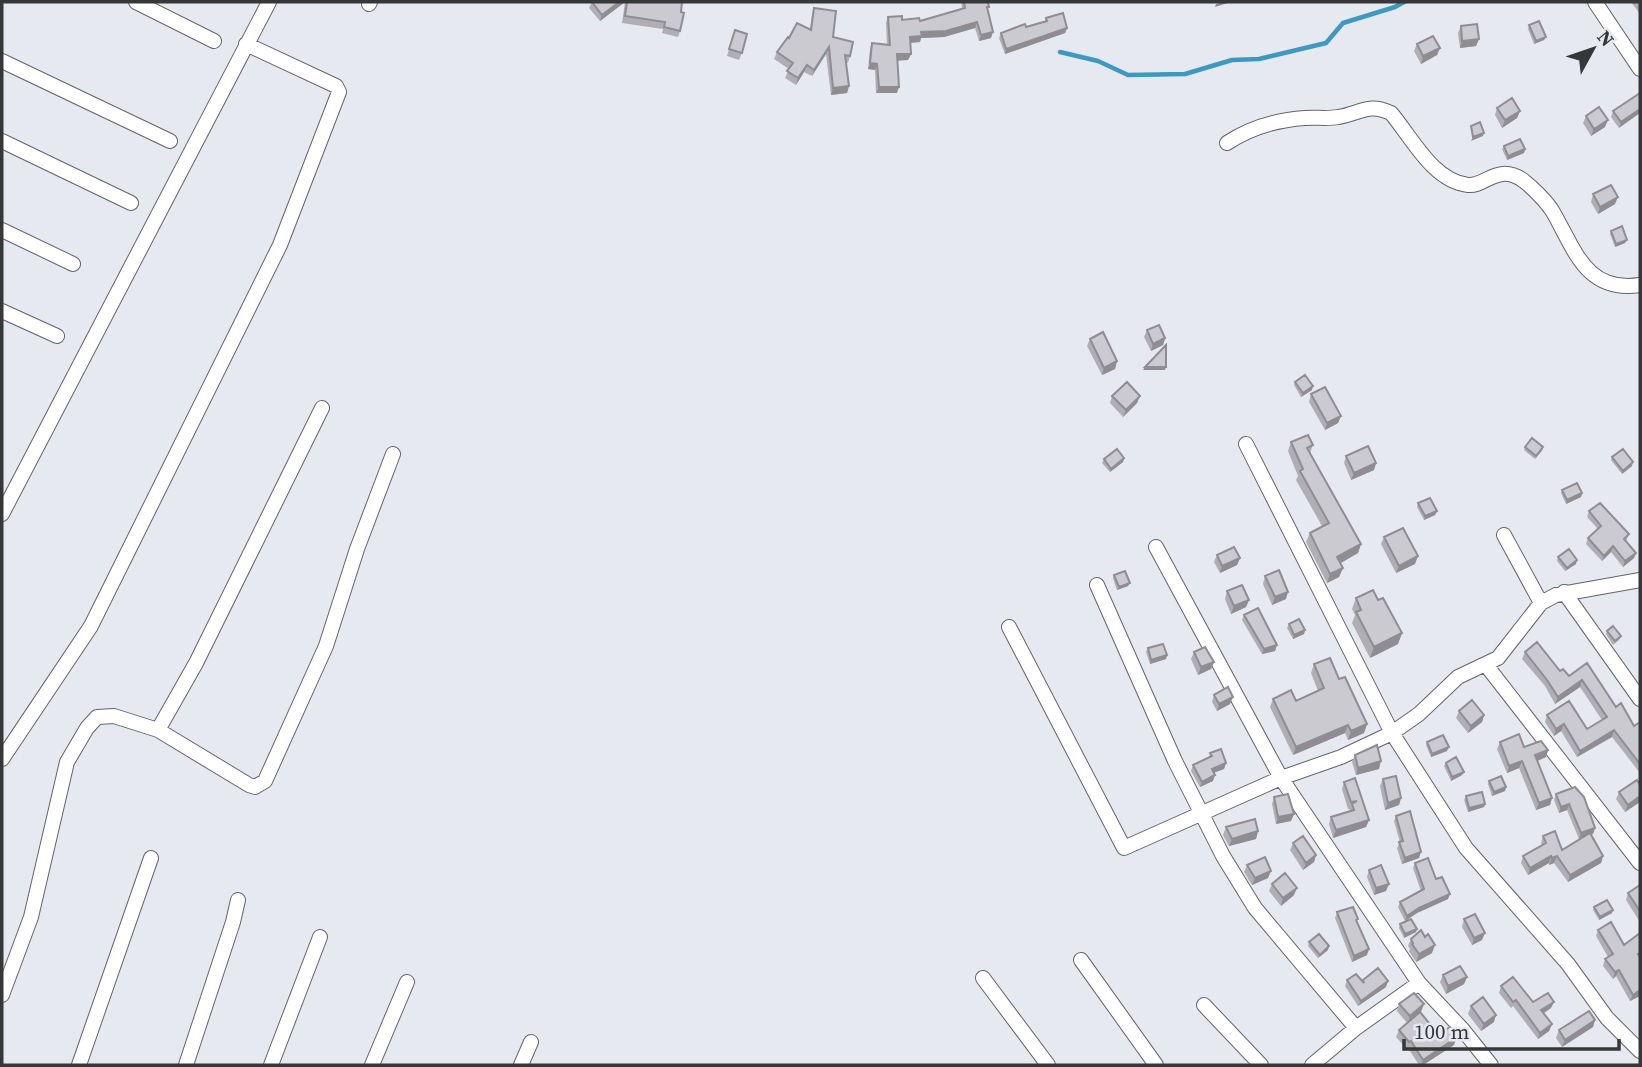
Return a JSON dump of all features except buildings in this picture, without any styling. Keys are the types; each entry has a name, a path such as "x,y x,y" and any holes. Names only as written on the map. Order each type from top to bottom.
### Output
{"street":[{"path":"136,2 214,41"},
{"path":"2,514 269,2"},
{"path":"1595,2 1640,69"},
{"path":"2,759 90,626 285,236 339,92 336,86 246,44"},
{"path":"2,61 170,141"},
{"path":"1227,143 1258,125 1305,118 1340,117 1367,108 1382,108 1391,113 1440,173 1467,185 1475,185 1497,174 1511,175 1522,180 1552,209 1575,255 1589,272 1616,286 1640,285"},
{"path":"2,141 131,203"},
{"path":"2,230 73,264"},
{"path":"2,311 57,336"},
{"path":"158,730 196,663 322,408"},
{"path":"1246,444 1392,733 1466,848 1568,964 1607,1018 1640,1051"},
{"path":"2,995 31,917 67,762 87,728 97,717 114,716 158,730 249,785 255,787 265,781 326,646 357,549 393,454"},
{"path":"1504,535 1541,603"},
{"path":"1156,547 1281,778 1419,983 1491,1065"},
{"path":"1009,627 1124,848 1281,778 1341,757 1392,733 1419,714 1458,677 1498,658 1541,603 1564,592 1640,580"},
{"path":"1097,584 1175,761 1223,856 1255,908 1356,1028"},
{"path":"1564,592 1640,699"},
{"path":"1486,665 1640,863"},
{"path":"79,1065 151,858"},
{"path":"186,1065 239,900"},
{"path":"271,1065 320,937"},
{"path":"1081,960 1156,1065"},
{"path":"983,978 1048,1065"},
{"path":"372,1065 407,982"},
{"path":"1312,1065 1356,1028 1419,983"},
{"path":"1204,1005 1261,1065"},
{"path":"521,1065 531,1042"}],"waterway":[{"path":"1060,52 1098,61 1128,75 1185,74 1232,60 1259,59 1326,43 1343,23 1404,2"}]}
